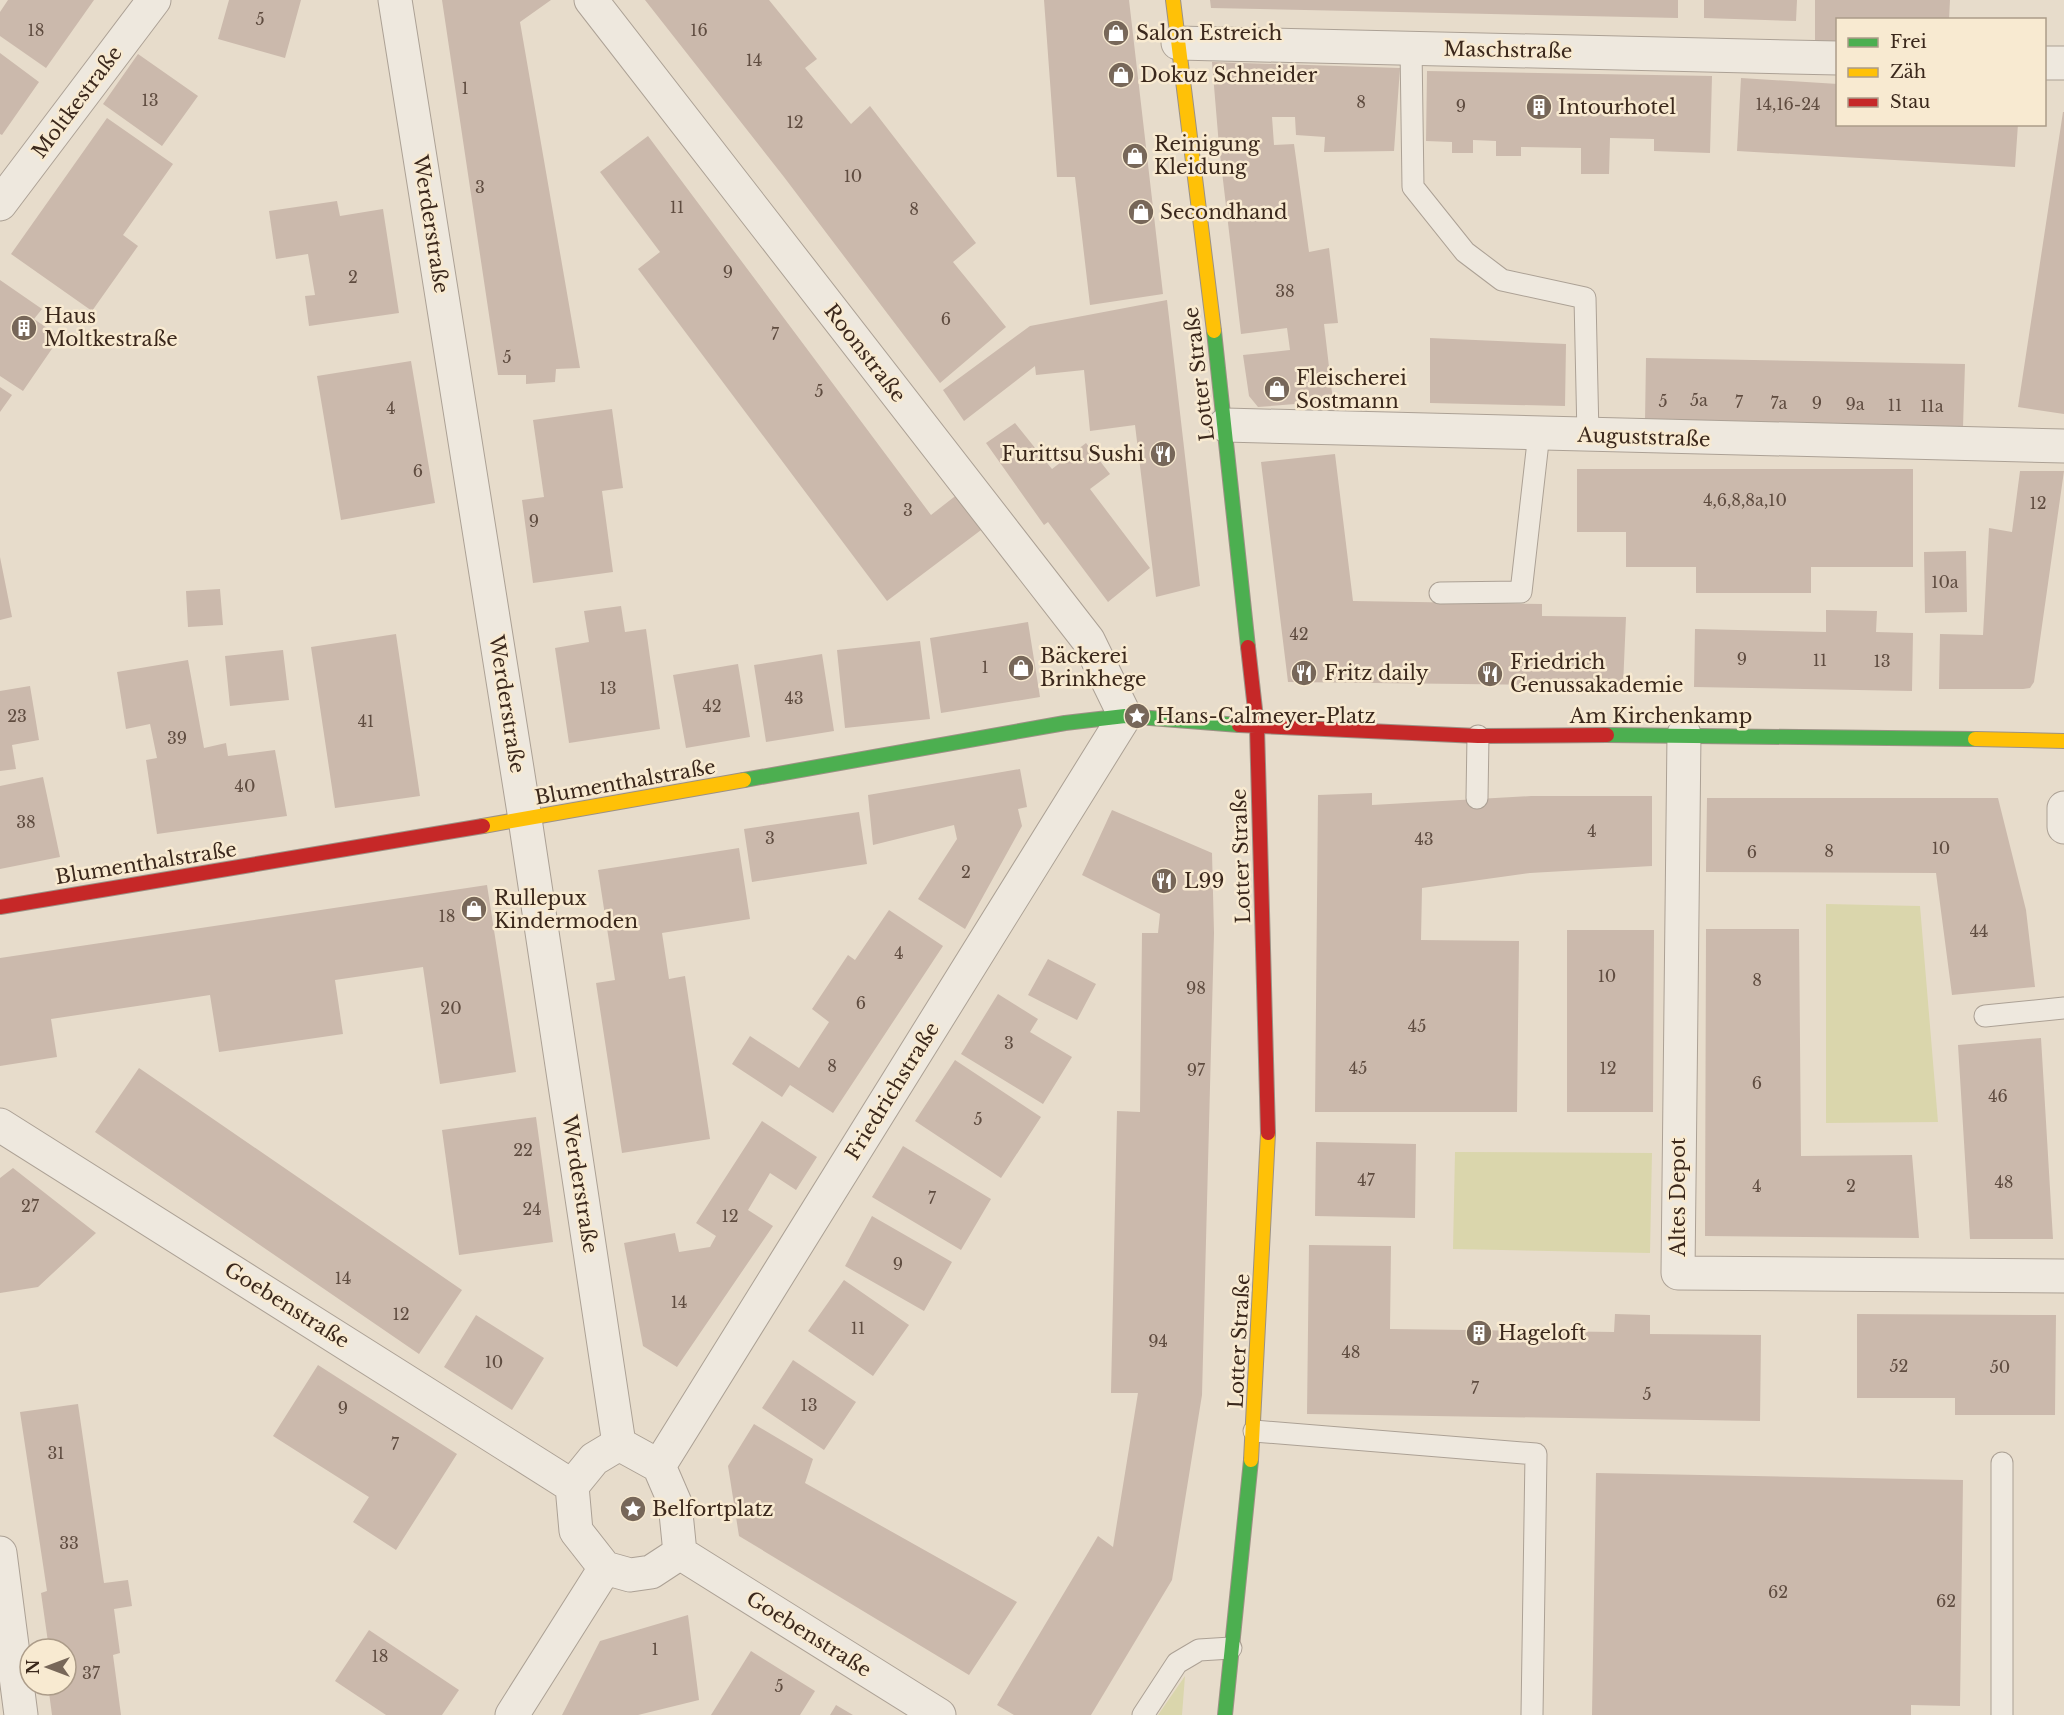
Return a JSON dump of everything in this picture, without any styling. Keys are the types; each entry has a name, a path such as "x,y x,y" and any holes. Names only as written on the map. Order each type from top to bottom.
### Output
{"street":[{"name":"Moltkestraße","path":"0,204 154,0"},
{"name":"Werderstraße","path":"395,0 525,819 619,1444"},
{"name":"Roonstraße","path":"591,0 1088,640 1125,716"},
{"name":"Lotter Straße","path":"1173,0 1225,425 1257,727 1268,1125 1254,1431 1225,1715"},
{"name":"Maschstraße","path":"1178,43 1836,58"},
{"path":"2046,63 2064,63"},
{"name":"Auguststraße","path":"1225,425 2064,447"},
{"name":"Blumenthalstraße","path":"0,907 525,819 1065,723 1125,716 1257,727"},
{"name":"Friedrichstraße","path":"659,1466 1125,716"},
{"name":"Am Kirchenkamp","path":"1257,727 1478,736 1684,734 2064,741"},
{"name":"Altes Depot","path":"1684,734 1677,1273 2064,1276"},
{"path":"2064,808 2064,827"},
{"name":"Goebenstraße","path":"0,1125 573,1486"},
{"path":"619,1444 659,1466 675,1503 680,1553 651,1572 630,1575 605,1568 576,1531 573,1486 594,1459 619,1444"},
{"path":"0,1553 21,1715"},
{"name":"Goebenstraße","path":"680,1553 939,1715"},
{"path":"512,1715 605,1568"}],"lane":[{"path":"1411,48 1413,187 1465,252 1502,280 1585,298 1588,436"},
{"path":"1440,593 1521,592 1539,433"},
{"path":"1477,798 1478,736"},
{"path":"1985,1016 2064,1008"},
{"path":"1254,1431 1536,1454 1532,1715"},
{"path":"2002,1462 2002,1715"},
{"path":"1143,1715 1177,1663 1199,1650 1231,1648"}],"shaded area":[{"path":"1826,904 1920,906 1938,1122 1826,1123"},
{"path":"1455,1152 1652,1153 1650,1253 1453,1249"},
{"path":"1185,1676 1182,1715 1158,1715"}],"building":[{"path":"8,0 94,0 46,68 0,36 0,12"},
{"path":"229,0 301,0 285,58 218,39"},
{"path":"442,0 551,0 520,22 580,368 556,369 555,382 526,384 526,375 498,375"},
{"path":"645,0 769,0 817,59 805,68 851,124 870,106 976,243 953,262 1006,327 940,383 784,177"},
{"path":"1044,0 1129,0 1163,294 1090,305 1075,177 1057,177"},
{"path":"1210,0 1678,0 1678,18 1211,8"},
{"path":"1704,0 1797,0 1796,21 1704,18"},
{"path":"1815,0 1950,0 1949,18 1836,18 1836,46 1815,46"},
{"path":"0,53 39,82 2,135 0,134"},
{"path":"138,54 198,96 162,146 103,104"},
{"path":"1212,62 1400,68 1394,151 1324,152 1325,137 1296,135 1295,117 1272,117 1274,145 1294,144 1309,252 1329,248 1338,323 1324,324 1333,401 1258,407 1249,396 1243,355 1290,350 1287,328 1241,334 1219,146"},
{"path":"1427,71 1712,76 1710,153 1654,151 1654,139 1610,138 1609,174 1581,174 1581,148 1521,147 1521,156 1496,156 1496,141 1473,140 1473,153 1452,153 1452,142 1426,141"},
{"path":"1741,78 1836,84 1836,126 2018,126 2015,167 1737,151"},
{"path":"2064,112 2064,414 2018,407"},
{"path":"107,118 173,164 123,235 138,246 92,311 11,254"},
{"path":"648,136 931,515 963,490 989,524 887,601 638,269 660,252 600,172"},
{"path":"337,201 340,216 383,209 399,313 309,326 305,296 315,295 308,254 276,259 269,211"},
{"name":"Haus Moltkestraße","path":"0,280 42,309 34,319 60,337 23,391 0,376"},
{"path":"1167,300 1200,586 1156,597 1135,425 1090,431 1084,370 1036,375 1035,366 964,421 943,390 1030,326"},
{"path":"1430,338 1566,344 1565,406 1430,403"},
{"path":"1646,358 1965,364 1963,427 1645,421"},
{"path":"411,361 435,503 341,520 317,376"},
{"path":"0,387 12,395 0,412"},
{"path":"612,409 623,488 602,491 613,572 533,583 522,500 544,497 533,420"},
{"path":"1015,423 1052,469 1086,443 1110,474 1090,489 1150,568 1108,602 1048,522 1044,525 986,443"},
{"path":"1335,454 1353,601 1542,604 1542,616 1626,617 1623,686 1288,682 1261,462"},
{"path":"1577,469 1913,469 1913,567 1811,567 1811,593 1696,593 1696,567 1626,567 1626,532 1577,532"},
{"path":"2020,471 2064,471 2034,682 2030,688 2023,689 1939,689 1940,634 1983,635 1989,528 2012,532"},
{"path":"1966,551 1967,612 1925,613 1924,552"},
{"path":"0,557 12,617 0,620"},
{"path":"220,589 223,625 188,627 186,591"},
{"path":"621,606 625,632 646,629 660,729 569,743 555,648 589,642 584,611"},
{"path":"1826,610 1877,611 1876,632 1913,633 1912,691 1694,687 1695,629 1826,632"},
{"path":"1028,622 1040,697 941,713 930,638"},
{"path":"396,634 420,796 335,808 311,647"},
{"path":"920,641 930,719 845,728 837,650"},
{"path":"283,650 289,700 230,706 225,656"},
{"path":"822,654 834,731 766,742 754,665"},
{"path":"188,660 204,748 226,743 228,756 275,750 287,816 157,834 146,760 157,758 150,724 126,729 117,672"},
{"path":"738,664 750,737 686,748 673,675"},
{"path":"30,686 39,740 12,745 16,769 0,771 0,691"},
{"path":"1020,769 1027,807 1018,809 1022,826 965,929 918,899 957,839 954,825 873,845 868,795"},
{"path":"43,777 60,857 0,869 0,786"},
{"path":"1372,793 1372,805 1531,796 1652,796 1652,866 1530,873 1422,888 1421,940 1519,941 1517,1112 1315,1112 1318,795"},
{"path":"1707,798 1998,798 2026,910 2035,987 1952,995 1936,873 1706,872"},
{"path":"1112,810 1212,853 1214,933 1202,1395 1172,1580 1091,1715 1014,1715 997,1705 1098,1536 1113,1547 1138,1393 1111,1393 1117,1111 1140,1112 1142,933 1158,933 1160,914 1082,875"},
{"path":"859,812 867,864 752,882 744,829"},
{"path":"739,848 750,919 662,933 669,979 685,976 710,1139 622,1153 596,983 615,980 598,870"},
{"path":"487,885 516,1072 440,1084 423,967 335,980 343,1034 219,1052 210,995 51,1019 57,1057 0,1066 0,958"},
{"path":"889,910 943,946 833,1113 790,1085 782,1097 732,1064 750,1036 799,1068 829,1022 812,1009 848,955 855,960"},
{"path":"1706,929 1799,929 1801,1156 1912,1155 1919,1238 1705,1236"},
{"path":"1567,930 1654,930 1653,1112 1567,1112"},
{"path":"1048,959 1096,984 1077,1020 1028,995"},
{"path":"998,994 1038,1019 1030,1032 1072,1057 1043,1104 961,1054"},
{"path":"2041,1038 2053,1239 1970,1239 1958,1045"},
{"path":"955,1060 1041,1117 1001,1178 915,1121"},
{"path":"139,1068 462,1290 419,1354 95,1132"},
{"path":"536,1117 553,1242 459,1255 442,1130"},
{"path":"762,1121 817,1157 796,1190 770,1173 748,1210 773,1226 677,1367 643,1346 624,1243 675,1233 679,1252 710,1247 716,1236 696,1223"},
{"path":"1316,1142 1416,1144 1415,1218 1315,1216"},
{"path":"903,1146 991,1199 961,1250 872,1197"},
{"path":"13,1168 96,1233 38,1287 0,1293 0,1178"},
{"path":"872,1216 952,1262 924,1311 845,1266"},
{"name":"Hageloft","path":"1309,1245 1391,1246 1390,1329 1614,1332 1615,1314 1650,1315 1650,1334 1761,1335 1760,1421 1307,1414"},
{"path":"844,1280 909,1325 873,1376 808,1331"},
{"path":"1857,1314 2056,1315 2055,1415 1955,1415 1955,1398 1857,1398"},
{"path":"476,1315 544,1358 512,1410 444,1367"},
{"path":"793,1360 856,1402 824,1450 762,1408"},
{"path":"318,1365 457,1454 396,1550 353,1522 369,1497 273,1436"},
{"path":"78,1404 104,1583 128,1580 132,1606 114,1609 120,1653 113,1655 121,1715 52,1715 50,1697 78,1697 78,1637 47,1637 41,1593 47,1591 20,1412"},
{"path":"754,1424 813,1459 805,1483 1017,1602 969,1675 739,1536 728,1466"},
{"path":"1596,1473 1963,1480 1960,1706 1911,1705 1911,1715 1592,1715"},
{"path":"688,1615 699,1700 638,1715 562,1715 600,1641"},
{"path":"369,1630 459,1690 442,1715 386,1715 335,1681"},
{"path":"751,1651 815,1691 800,1715 711,1715"},
{"path":"836,1705 853,1715 830,1715"}],"traffic: fast":[{"path":"1214,331 1248,647"},
{"path":"744,780 1065,723 1125,716 1239,725"},
{"path":"1607,735 1975,739"},
{"path":"1225,1715 1251,1460"}],"traffic: slow":[{"path":"1173,0 1214,331"},
{"path":"1975,739 2064,741"},
{"path":"483,826 744,780"},
{"path":"1251,1460 1268,1133"}],"traffic: jam":[{"path":"1248,647 1257,727 1268,1133"},
{"path":"1239,725 1478,736 1607,735"},
{"path":"0,907 483,826"}],"place":[{"name":"Salon Estreich","path":"1116,33"},
{"name":"Dokuz Schneider","path":"1121,75"},
{"name":"Intourhotel","path":"1539,107"},
{"name":"Reinigung Kleidung","path":"1135,156"},
{"name":"Secondhand","path":"1141,212"},
{"name":"Haus Moltkestraße","path":"24,328"},
{"name":"Fleischerei Sostmann","path":"1277,389"},
{"name":"Furittsu Sushi","path":"1163,454"},
{"name":"Bäckerei Brinkhege","path":"1021,668"},
{"name":"Fritz daily","path":"1304,673"},
{"name":"Friedrich Genussakademie","path":"1490,674"},
{"name":"Hans-Calmeyer-Platz","path":"1137,716"},
{"name":"L99","path":"1164,881"},
{"name":"Rullepux Kindermoden","path":"474,909"},
{"name":"Hageloft","path":"1479,1333"},
{"name":"Belfortplatz","path":"633,1509"}]}
